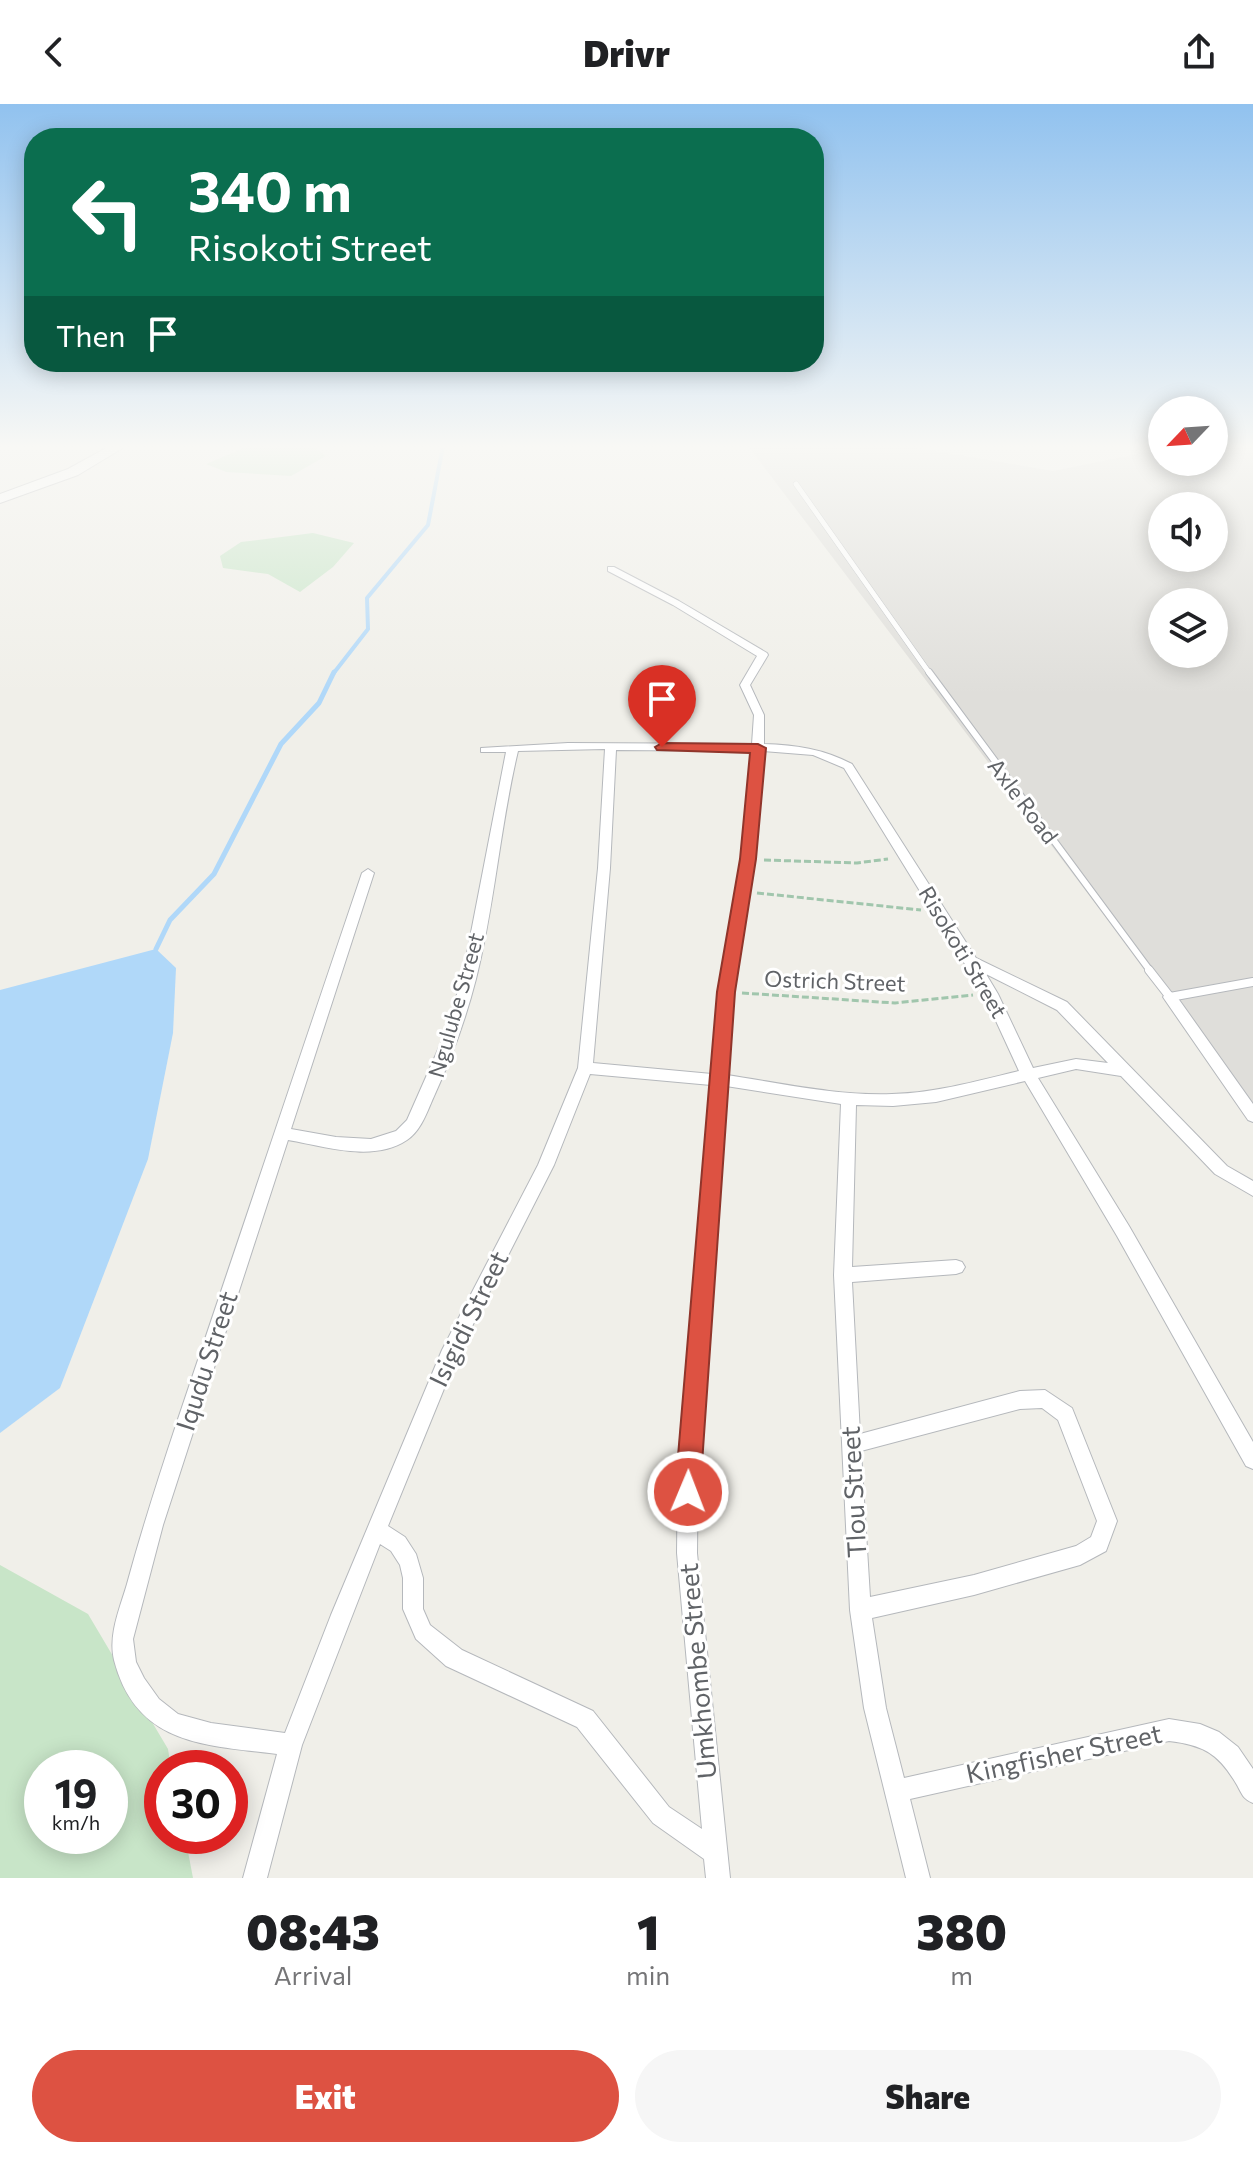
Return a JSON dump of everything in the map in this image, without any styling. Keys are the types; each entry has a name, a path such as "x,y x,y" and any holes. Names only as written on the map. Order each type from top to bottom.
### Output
{"street":[{"name":"Umkhombe Street","path":"611,569 759,649 762,659 745,685 759,715 758,748 748,859 726,992 688,1461 687,1553 718,1878"},
{"name":"Risokoti Street","path":"485,750 611,746 758,748 821,753 848,766 860,779 991,994 1028,1074 1123,1231 1253,1460"},
{"name":"Isigidi Street","path":"255,1878 291,1745 376,1530 451,1350 546,1165 585,1068 604,868 611,746"},
{"name":"Ngulube Street","path":"285,1134 383,1145 405,1135 413,1124 443,1057 473,960 499,802 513,748"},
{"name":"Iqudu Street","path":"291,1745 169,1721 133,1682 122,1649 153,1525 285,1134 306,1053 368,873"},
{"path":"972,962 1054,1000 1221,1170 1253,1189"},
{"name":"Axle Road","path":"1170,997 1253,1116"},
{"path":"585,1068 720,1080 849,1099 936,1096 1076,1064 1126,1071"},
{"name":"Tlou Street","path":"849,1099 843,1275 860,1610 875,1708 918,1878"},
{"path":"843,1275 956,1267"},
{"path":"851,1445 1020,1400 1045,1399 1065,1414 1107,1521 1099,1544 1080,1555 974,1585 860,1610"},
{"path":"376,1530 398,1544 409,1561 413,1578 413,1609 423,1632 454,1658 585,1719 661,1815 714,1852"},
{"name":"Kingfisher Street","path":"896,1791 1169,1730 1202,1735 1220,1745 1236,1761 1253,1792"}],"lane":[{"name":"Axle Road","path":"828,529 979,742 1170,997"},
{"path":"1170,997 1253,982"}],"path":[{"path":"748,859 857,863 905,857"},
{"path":"741,892 940,911"},
{"name":"Ostrich Street","path":"726,992 895,1003 991,994"}],"shaded area":[{"path":"811,529 1148,529 1148,572 1228,572 1228,529 1253,529 1253,1111"}],"green space":[{"path":"313,533 354,543 333,567 300,592 268,574 223,568 220,556 241,542"},
{"path":"0,1565 88,1614 168,1749 144,1750 144,1854 188,1854 193,1878 0,1878"}],"water":[{"path":"156,949 176,968 173,1033 148,1159 60,1388 0,1433 0,990"}],"waterway":[{"path":"333,674 368,629 367,598 425,529"},
{"path":"156,949 170,920 214,874 281,744 319,703 333,674"}],"route":[{"path":"662,747 758,748 748,859 726,992 693,1391 688,1492"}]}
